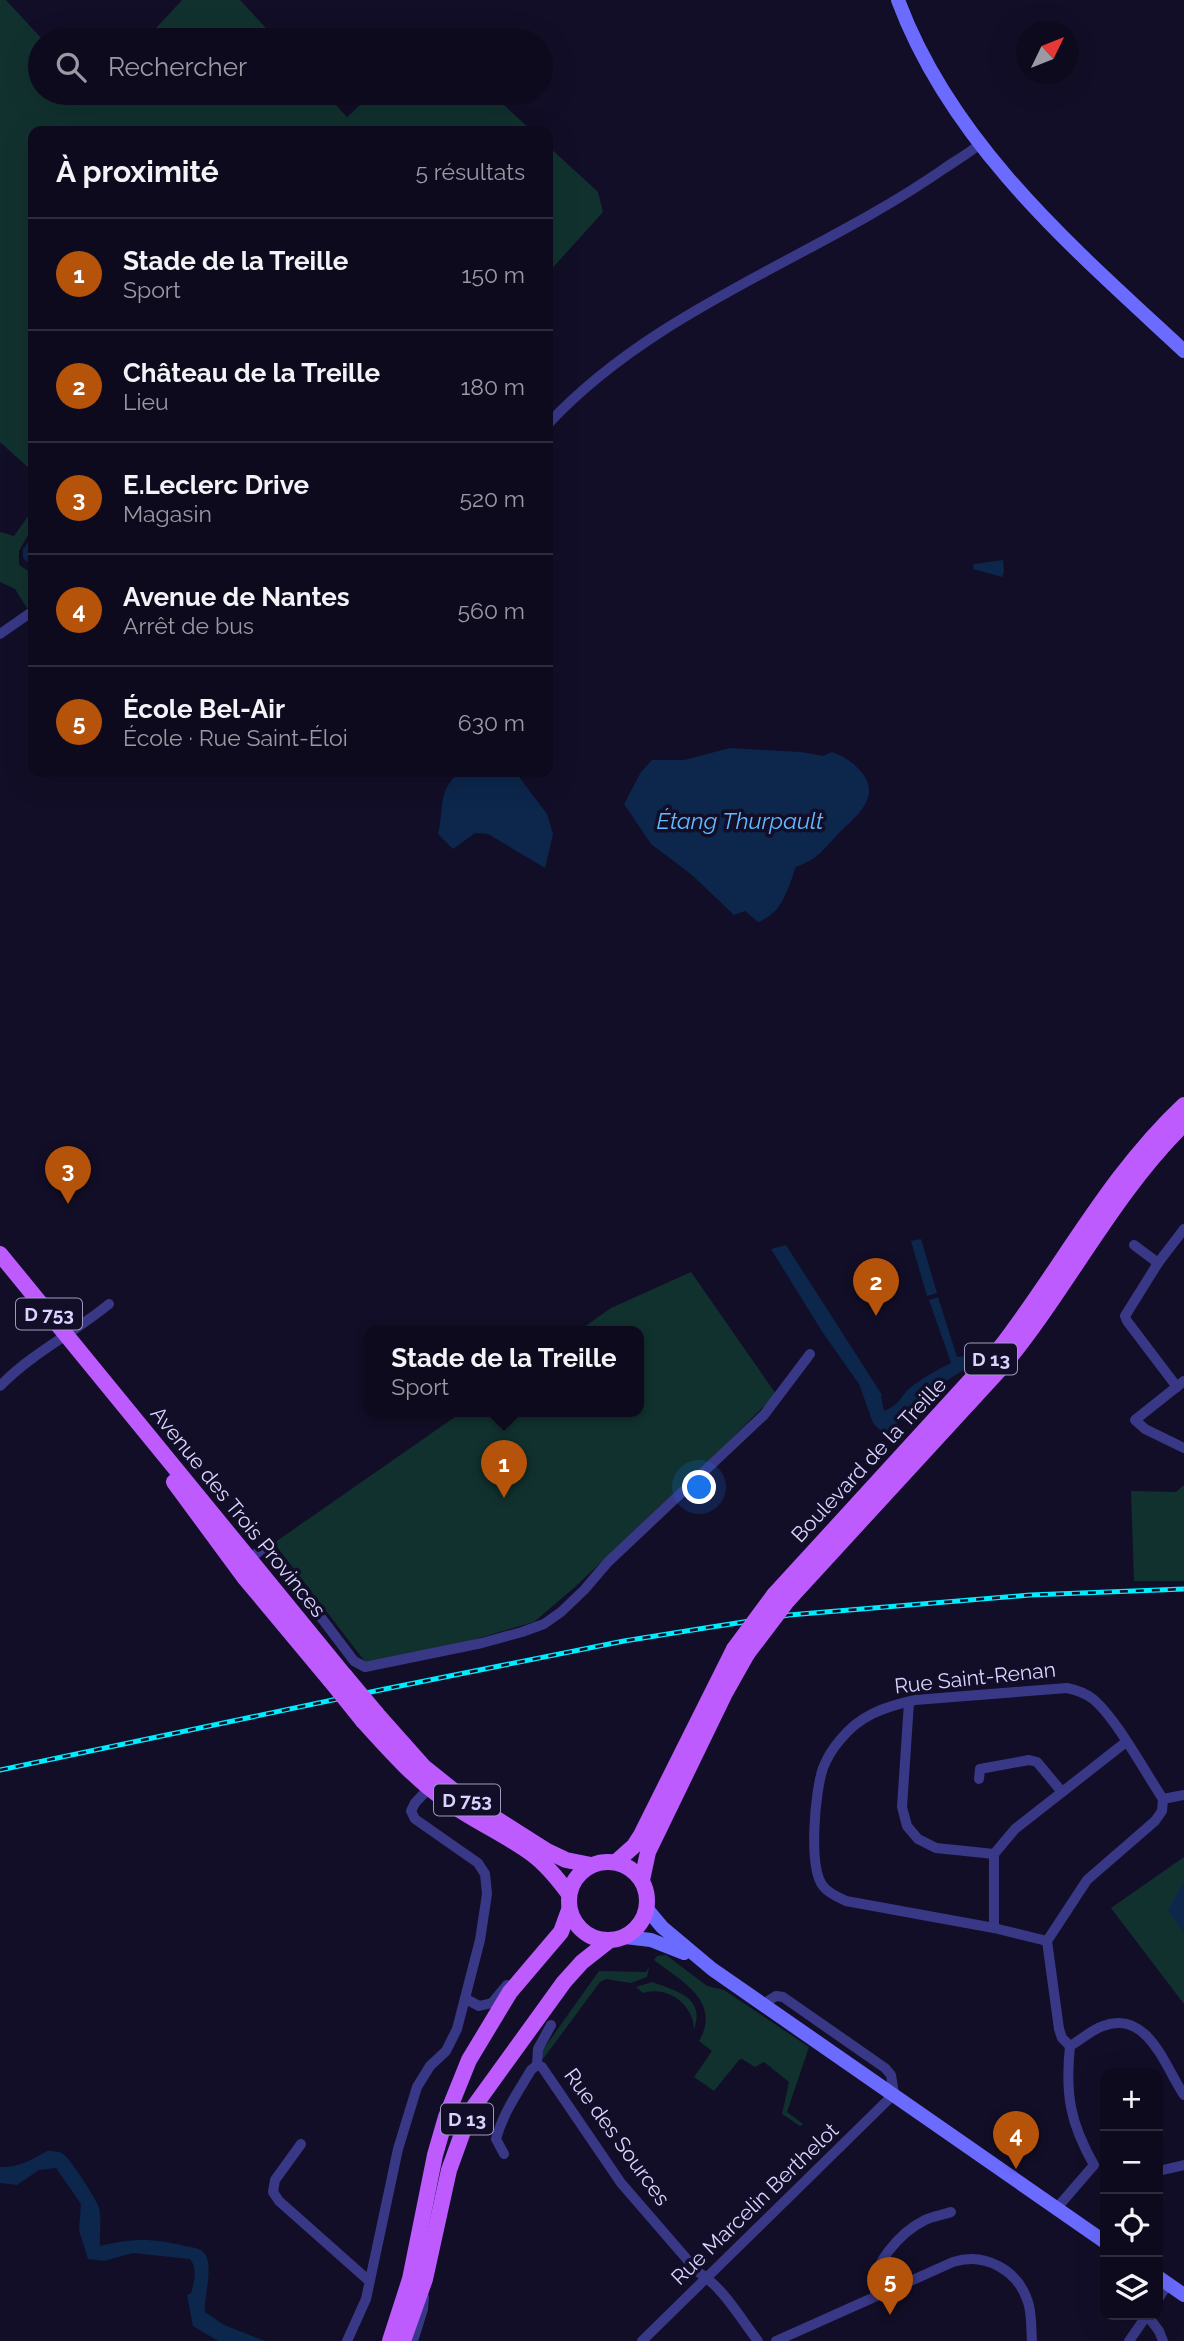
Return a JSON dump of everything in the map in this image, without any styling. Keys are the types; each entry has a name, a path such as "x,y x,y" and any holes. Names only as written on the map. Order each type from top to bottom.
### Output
{"main road":[{"path":"898,0 926,64 981,144 1046,222 1184,351"},
{"name":"Boulevard de la Treille","path":"616,1862 634,1846 645,1828 740,1651 781,1597 1000,1348 1051,1279 1119,1177 1152,1137 1184,1105"},
{"name":"Boulevard de la Treille","path":"781,1597 1011,1357 1122,1197 1184,1124"},
{"name":"Avenue des Trois Provinces","path":"0,1254 250,1558 337,1678"},
{"name":"Avenue des Trois Provinces","path":"98,1374 244,1577 337,1678"},
{"name":"Boulevard de la Treille","path":"642,1880 648,1852 740,1651"},
{"name":"D 753","path":"337,1678 403,1765 452,1805 534,1855 555,1875 569,1902"},
{"name":"D 753","path":"369,1717 459,1795 547,1851 566,1860 591,1865"},
{"path":"704,1963 651,1940 597,1939 584,1933 575,1923 569,1902 580,1873 591,1865 616,1862 631,1868 642,1880 647,1909 662,1927 704,1963 1100,2239"},
{"name":"D 13","path":"390,2341 410,2279 435,2155 446,2117 484,2032 510,1992 561,1932 569,1902"},
{"path":"618,1939 643,1919 647,1909"},
{"name":"D 13","path":"403,2341 425,2279 449,2170 470,2112 564,1982 582,1962 618,1939"},
{"path":"1163,2281 1184,2295"}],"street":[{"path":"553,419 592,380 623,358 722,296 918,187 981,144"},
{"path":"0,634 28,614"},
{"path":"1184,1229 1158,1263 1125,1316 1180,1384 1135,1420 1145,1429 1184,1448"},
{"path":"1134,1245 1158,1263"},
{"path":"0,1386 49,1346 67,1336 109,1304"},
{"path":"244,1577 242,1564 267,1546 354,1661 365,1667 482,1643 544,1624 567,1607 608,1562 765,1415 810,1354"},
{"name":"Rue Saint-Renan","path":"1046,1941 994,1928 846,1901 823,1886 815,1857 818,1794 828,1756 846,1732 864,1716 909,1702 1067,1688 1092,1698 1106,1713 1163,1799"},
{"path":"909,1702 902,1807 907,1826 918,1839 936,1848 995,1854"},
{"path":"994,1928 995,1854 1015,1829 1126,1742"},
{"path":"978,1779 980,1769 1029,1760 1041,1765 1062,1792"},
{"path":"347,2341 366,2299 398,2149 417,2087 430,2066 446,2051 457,2029 466,1999 487,1894 485,1874 478,1863 415,1819 411,1811 429,1788"},
{"path":"1070,2046 1062,2038 1059,2029 1046,1941 1087,1880 1155,1821 1162,1811 1163,1799 1184,1796"},
{"path":"466,1999 479,2006 492,2003 522,1967 538,1958"},
{"path":"1070,2046 1102,2026 1118,2023 1135,2026 1151,2038 1184,2095"},
{"path":"537,2065 538,2049 551,2025"},
{"path":"1056,2209 1100,2166 1080,2139 1070,2111 1067,2080 1070,2046"},
{"name":"Rue des Sources","path":"504,2154 496,2139 499,2128 508,2108 537,2065 544,2069 621,2183 698,2272 706,2277 758,2341"},
{"name":"Rue Marcelin Berthelot","path":"642,2341 894,2094"},
{"path":"301,2144 275,2180 273,2192 279,2201 368,2280"},
{"path":"1163,2170 1184,2165"},
{"path":"876,2296 874,2289 879,2269 901,2238 926,2219 951,2212"},
{"path":"776,2341 963,2259 997,2265 1017,2279 1029,2305 1032,2341"},
{"path":"413,2341 423,2309 425,2279"},
{"path":"1129,2341 1144,2320"},
{"path":"1151,2320 1163,2341"}],"green space":[{"path":"0,0 6,0 32,28 28,28 28,105 336,105 347,117 360,105 504,105 527,126 28,126 28,467 0,442"},
{"path":"182,0 240,0 266,28 156,28"},
{"path":"553,151 598,192 603,212 553,267"},
{"path":"28,516 28,535 19,551 19,565 28,571 27,608 15,589 0,582 0,532 14,536"},
{"path":"691,1272 776,1394 575,1587 534,1622 469,1641 366,1663 274,1543 455,1417 644,1417 644,1326 586,1326 611,1308"},
{"path":"1184,1485 1184,1581 1134,1581 1131,1491 1176,1492"},
{"path":"1184,1857 1184,2004 1111,1908"},
{"path":"666,1955 707,1986 724,1990 809,2047 787,2112 803,2124 800,2126 782,2114 789,2082 764,2062 755,2067 742,2059 739,2060 714,2091 694,2077 712,2051 699,2041 705,2027 705,2014 695,1993 654,1960 657,1956"},
{"path":"649,1967 647,1977 631,1983 606,1979 600,1982 543,2059 540,2054 599,1971 646,1972"},
{"path":"652,1982 679,1992 692,2003 697,2019 694,2030 690,2013 678,1999 662,1992 643,1993 636,1987"}],"water":[{"path":"28,542 28,562 23,558 23,549"},
{"path":"1003,560 1002,577 973,569 974,564"},
{"name":"Étang Thurpault","path":"730,748 823,756 832,752 853,764 868,783 868,799 858,814 820,853 796,867 779,907 758,922 745,911 734,915 692,875 651,844 624,804 641,772 652,760 684,760"},
{"path":"519,777 547,814 553,834 545,868 488,834 475,833 453,849 438,834 444,794 452,779"},
{"path":"921,1239 937,1293 927,1296 911,1241"},
{"path":"786,1245 882,1395 884,1411 897,1403 914,1385 951,1363 929,1300 938,1297 957,1357 964,1356 967,1368 941,1384 889,1430 881,1431 873,1423 859,1384 823,1333 771,1249"},
{"path":"1184,1882 1184,1933 1168,1910"},
{"path":"47,2151 63,2154 94,2197 100,2212 100,2246 133,2240 152,2240 201,2250 206,2255 208,2265 205,2312 224,2325 265,2341 218,2341 193,2326 187,2295 191,2293 195,2276 190,2259 133,2253 104,2261 88,2259 79,2230 81,2204 56,2168 39,2170 17,2185 0,2183 0,2167 19,2165"}],"railway":[{"path":"0,1770 624,1641 789,1615 1030,1595 1184,1589"}],"place":[{"name":"E.Leclerc Drive","path":"68,1204"},
{"name":"Château de la Treille","path":"876,1316"},
{"name":"Stade de la Treille","path":"504,1498"},
{"name":"Avenue de Nantes","path":"1016,2169"},
{"name":"École Bel-Air","path":"890,2315"}]}
